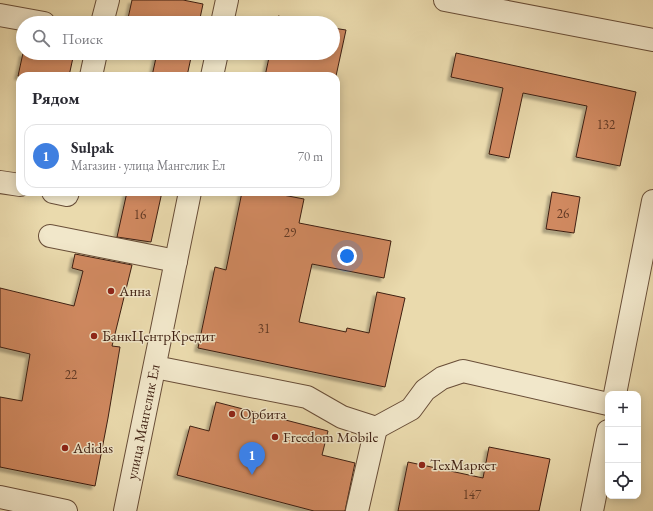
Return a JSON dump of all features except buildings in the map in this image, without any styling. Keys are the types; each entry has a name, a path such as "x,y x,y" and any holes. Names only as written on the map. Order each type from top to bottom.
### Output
{"street":[{"path":"104,16 108,0"},
{"path":"224,16 227,0"},
{"path":"445,0 653,40"},
{"path":"0,16 16,19"},
{"path":"92,72 94,60"},
{"path":"213,72 215,60"},
{"path":"0,182 16,185"},
{"name":"улица Мангелик Ел","path":"125,511 189,196"},
{"path":"616,391 653,201"},
{"path":"50,236 176,261"},
{"path":"155,366 307,397 342,417 376,428 411,409 425,390 442,378 463,371 605,403"},
{"path":"357,511 376,428"},
{"path":"592,511 605,446"},
{"path":"0,497 66,511"}],"place":[{"name":"Анна","path":"111,291"},
{"name":"БанкЦентрКредит","path":"94,336"},
{"name":"Орбита","path":"232,414"},
{"name":"Freedom Mobile","path":"275,437"},
{"name":"Adidas","path":"65,448"},
{"name":"ТехМаркет","path":"422,465"},
{"name":"Sulpak","path":"252,475"}]}
